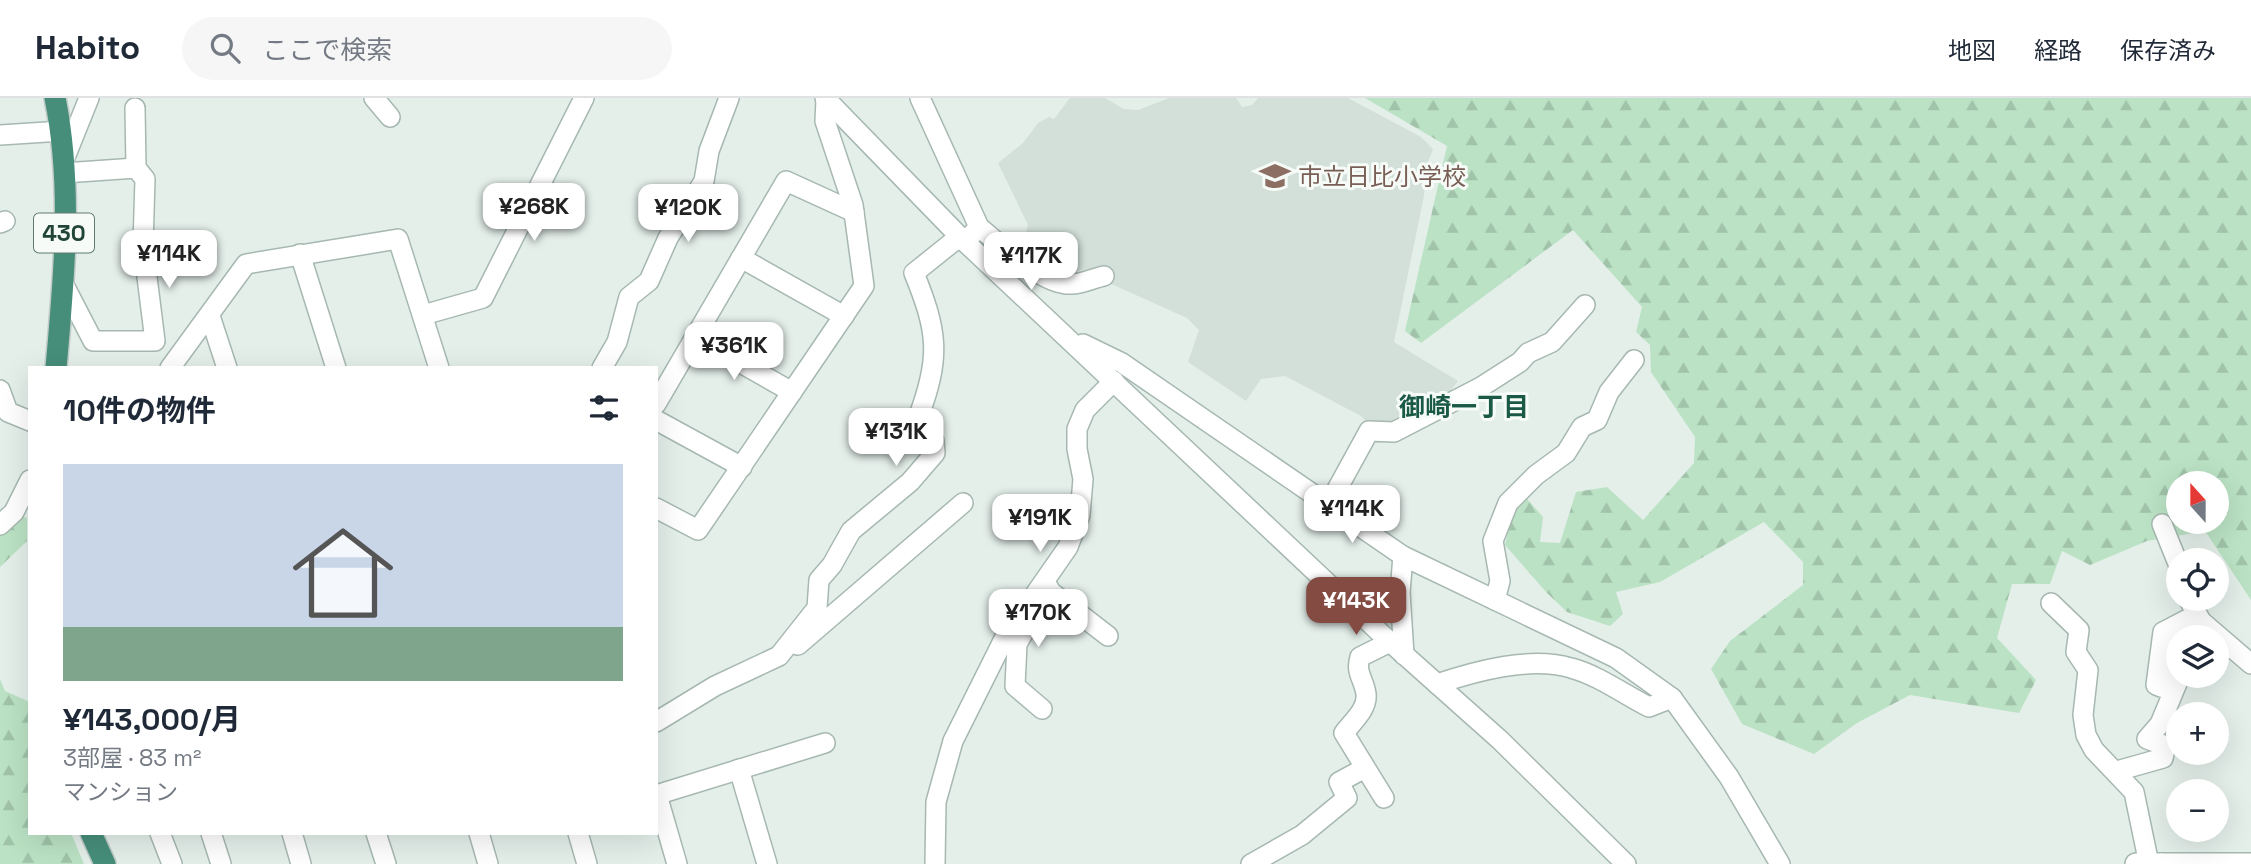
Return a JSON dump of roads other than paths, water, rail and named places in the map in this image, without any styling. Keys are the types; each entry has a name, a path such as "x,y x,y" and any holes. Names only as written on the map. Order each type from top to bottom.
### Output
{"highway":[{"name":"430","path":"55,98 64,167 64,285 56,366"},
{"path":"92,835 105,864"}],"street":[{"path":"89,98 64,167 136,169"},
{"path":"374,98 390,117"},
{"path":"423,315 483,298 584,98"},
{"path":"603,366 617,342 629,298 649,281 668,238 704,181 709,150 729,98"},
{"path":"920,98 979,228 1035,271 1054,282 1071,284 1104,276"},
{"path":"658,509 698,530 864,286 854,212 838,154 825,121 825,99"},
{"path":"825,99 962,240 1397,648 1500,740 1626,864"},
{"path":"64,285 93,341 155,341 143,244 145,179 136,169 135,108"},
{"path":"0,135 61,131"},
{"path":"658,401 786,181 854,212"},
{"path":"779,656 817,608 820,580 832,565 851,531 910,482 935,453 934,441 918,418 929,388 934,330 914,273 979,228"},
{"path":"172,366 246,264 398,239 438,366"},
{"path":"300,254 335,366"},
{"path":"741,258 844,316"},
{"path":"1329,504 1369,431 1394,432 1481,387 1520,362 1528,353 1552,342 1585,305"},
{"path":"210,316 226,366"},
{"path":"1067,336 1122,363 1404,556 1616,658 1672,698 1730,776 1780,864"},
{"path":"695,337 792,392"},
{"path":"1495,600 1500,581 1493,541 1508,503 1536,474 1566,453 1582,427 1597,420 1609,392 1633,360"},
{"path":"1042,709 1015,685 1017,644 1068,547 1080,515 1083,479 1077,449 1077,429 1085,410 1114,381"},
{"path":"0,390 8,412 28,420"},
{"path":"658,421 742,467"},
{"path":"0,525 14,512 28,484"},
{"path":"658,721 715,686 779,656 805,640 962,503"},
{"path":"2162,524 2172,548"},
{"path":"1397,648 1404,556"},
{"path":"1048,587 1108,636"},
{"path":"935,864 936,802 953,741 1004,639 1048,587"},
{"path":"2051,603 2079,630 2076,652 2088,670 2083,715 2087,735 2094,750 2117,771 2134,792 2157,863"},
{"path":"2195,611 2201,621 2251,664"},
{"path":"2117,771 2163,758 2166,746 2147,739 2160,724 2180,676 2171,674 2161,687 2156,685 2162,632 2190,618 2201,621"},
{"path":"1384,798 1343,733 1362,711 1367,696 1356,668 1360,657 1397,648"},
{"path":"1437,684 1466,674 1537,664 1572,668 1650,707 1672,698"},
{"path":"658,794 825,743"},
{"path":"1251,864 1302,835 1347,798 1339,782 1365,768"},
{"path":"739,769 768,864"},
{"path":"658,802 677,864"},
{"path":"161,835 172,864"},
{"path":"212,835 221,864"},
{"path":"293,835 301,864"},
{"path":"377,835 386,864"},
{"path":"480,835 488,864"},
{"path":"579,835 587,864"},
{"path":"2136,864 2251,863"}],"place":[{"name":"市立日比小学校","path":"1275,176"}],"district":[{"name":"御崎一丁目","path":"1464,407"}]}
